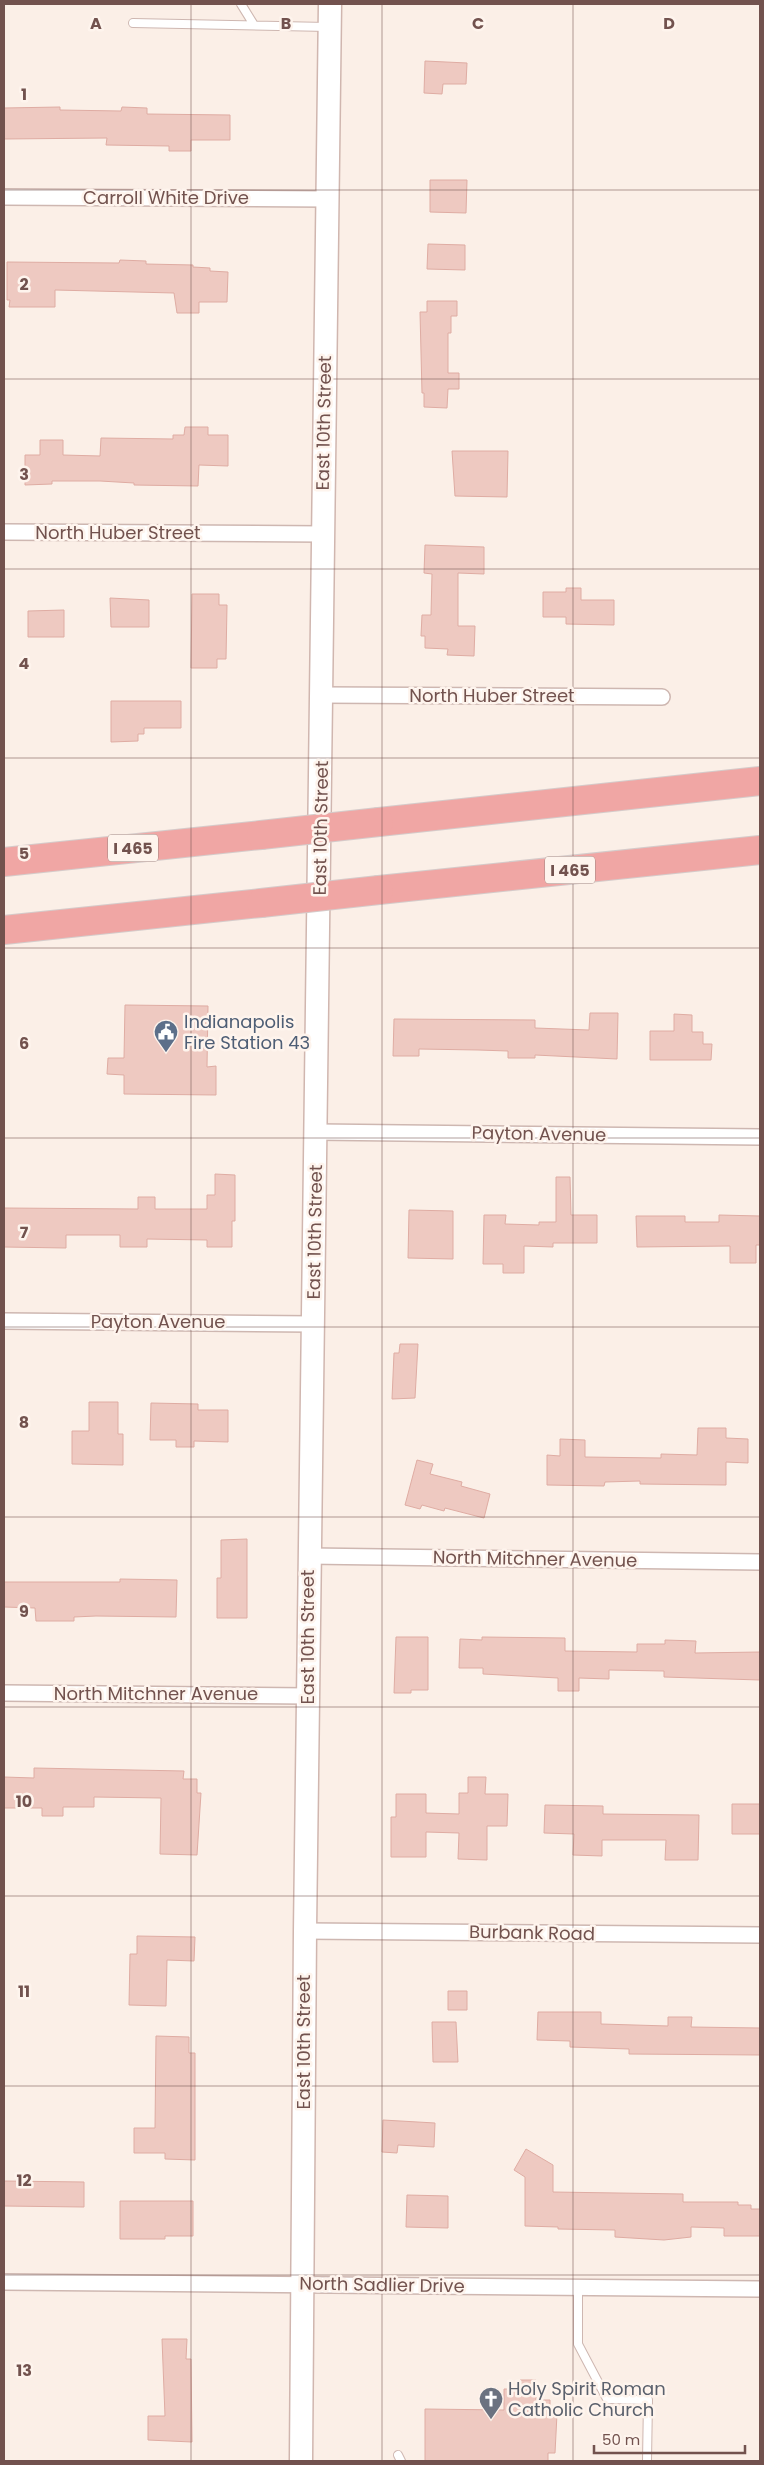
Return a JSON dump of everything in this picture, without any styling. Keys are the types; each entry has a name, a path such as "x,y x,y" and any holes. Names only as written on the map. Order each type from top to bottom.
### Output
{"highway":[{"name":"I 465","path":"4,862 760,781"},
{"name":"I 465","path":"4,930 760,850"}],"main road":[{"name":"East 10th Street","path":"301,2461 304,1931 317,1132 330,4"}],"street":[{"name":"Carroll White Drive","path":"4,197 328,199"},
{"name":"North Huber Street","path":"4,532 323,534"},
{"name":"North Huber Street","path":"322,695 662,697"},
{"name":"Payton Avenue","path":"317,1132 760,1137"},
{"name":"Payton Avenue","path":"4,1321 313,1324"},
{"name":"North Mitchner Avenue","path":"309,1556 760,1562"},
{"name":"North Mitchner Avenue","path":"4,1693 308,1696"},
{"name":"Burbank Road","path":"304,1931 760,1936"},
{"name":"North Sadlier Drive","path":"4,2282 760,2289"}],"lane":[{"path":"241,4 254,25"},
{"path":"133,23 330,26"},
{"path":"578,2287 578,2344 607,2399 648,2400 647,2461"}],"building":[{"path":"425,61 467,63 466,84 443,84 442,94 424,93"},
{"path":"60,107 60,110 121,111 122,107 147,108 147,114 230,115 230,140 191,140 191,151 169,151 169,146 106,145 107,138 4,139 4,108"},
{"path":"430,180 467,180 466,213 430,212"},
{"path":"428,244 465,245 465,270 427,269"},
{"path":"120,260 146,261 146,264 193,265 193,267 210,268 210,271 228,272 227,302 199,302 199,313 177,313 174,293 55,290 55,307 9,307 10,300 7,300 7,262 119,263"},
{"path":"427,301 457,301 457,316 451,316 451,333 448,333 448,373 459,373 459,389 448,389 447,408 424,407 420,312 427,312"},
{"path":"185,427 208,427 208,435 228,435 228,466 199,465 198,486 134,485 134,483 100,481 52,481 52,484 25,485 25,455 40,455 40,440 63,440 63,455 100,456 101,438 173,439 173,435 184,435"},
{"path":"452,451 508,451 507,497 455,496"},
{"path":"425,545 484,547 484,574 458,573 458,626 475,626 474,656 447,655 448,649 425,648 425,636 421,636 422,615 431,615 432,574 424,573"},
{"path":"566,588 581,588 581,600 614,600 614,625 566,624 566,617 543,617 543,592 566,592"},
{"path":"192,594 219,594 219,605 227,605 226,659 217,659 217,668 191,668"},
{"path":"110,598 149,600 149,627 111,627"},
{"path":"64,610 64,637 28,637 28,611"},
{"path":"111,701 181,701 181,728 144,728 144,734 138,734 138,741 111,742"},
{"name":"Indianapolis Fire Station 43","path":"125,1005 208,1006 207,1067 216,1066 216,1095 124,1094 124,1075 107,1074 108,1058 124,1058"},
{"path":"590,1013 618,1013 617,1059 535,1055 535,1058 508,1058 508,1051 419,1049 419,1056 393,1056 394,1019 535,1020 535,1028 589,1030"},
{"path":"674,1014 692,1015 692,1032 703,1032 703,1044 712,1044 711,1060 650,1060 650,1031 674,1031"},
{"path":"215,1174 235,1175 235,1221 232,1221 232,1247 207,1247 207,1240 147,1239 147,1247 120,1247 120,1235 66,1235 66,1248 4,1247 4,1208 138,1209 138,1197 155,1197 155,1209 207,1209 207,1195 215,1195"},
{"path":"556,1177 570,1177 571,1215 597,1215 597,1243 553,1243 553,1247 524,1246 524,1273 503,1273 503,1264 483,1264 484,1215 506,1215 505,1224 539,1225 539,1222 556,1222"},
{"path":"409,1210 453,1211 453,1259 408,1258"},
{"path":"719,1215 760,1216 760,1245 756,1245 756,1263 730,1263 730,1246 637,1247 636,1216 685,1216 685,1222 719,1222"},
{"path":"400,1344 418,1344 415,1398 392,1399 394,1353 399,1353"},
{"path":"89,1402 118,1402 118,1434 123,1434 123,1465 72,1464 72,1431 89,1431"},
{"path":"151,1403 198,1404 198,1410 228,1410 228,1442 194,1441 194,1447 176,1447 176,1440 150,1440"},
{"path":"698,1428 726,1428 726,1438 748,1439 748,1463 726,1462 726,1485 640,1484 640,1481 605,1482 604,1486 547,1485 547,1455 560,1456 560,1439 585,1440 585,1457 661,1458 661,1454 697,1455"},
{"path":"417,1460 433,1464 430,1474 462,1482 461,1486 490,1494 484,1518 445,1508 444,1511 422,1505 420,1509 405,1505"},
{"path":"247,1539 247,1618 217,1618 217,1578 221,1578 221,1540"},
{"path":"120,1579 177,1580 176,1617 96,1616 74,1617 74,1621 36,1621 35,1608 4,1607 4,1582 120,1582"},
{"path":"396,1637 428,1637 428,1690 394,1693"},
{"path":"482,1637 565,1638 565,1651 637,1652 637,1644 665,1644 665,1640 696,1641 695,1653 760,1652 760,1680 664,1677 664,1671 609,1670 609,1679 579,1678 579,1691 558,1691 558,1678 483,1674 483,1668 459,1668 460,1639 482,1640"},
{"path":"34,1768 184,1771 183,1779 197,1779 197,1793 201,1793 197,1855 160,1854 161,1798 94,1797 94,1807 63,1807 63,1816 42,1816 42,1808 4,1808 4,1777 34,1778"},
{"path":"468,1777 486,1777 485,1794 508,1794 507,1826 487,1826 487,1860 458,1859 459,1833 426,1832 426,1857 391,1857 391,1817 396,1817 396,1794 426,1794 426,1813 459,1814 459,1793 468,1793"},
{"path":"732,1804 760,1804 760,1834 732,1834"},
{"path":"545,1805 603,1806 603,1814 699,1815 698,1860 665,1860 666,1840 602,1840 602,1856 573,1855 574,1834 544,1833"},
{"path":"137,1936 195,1937 194,1961 167,1960 166,2006 129,2005 130,1954 137,1954"},
{"path":"448,1991 467,1991 467,2010 448,2010"},
{"path":"538,2012 601,2012 601,2024 668,2026 668,2017 692,2017 691,2027 760,2028 760,2055 629,2054 629,2049 570,2047 570,2041 537,2040"},
{"path":"432,2022 456,2022 458,2062 433,2062"},
{"path":"156,2036 189,2037 189,2053 195,2053 195,2160 165,2159 165,2153 134,2153 134,2128 155,2128"},
{"path":"383,2120 435,2123 434,2147 398,2145 397,2153 382,2152"},
{"path":"526,2149 553,2165 553,2192 683,2194 683,2202 738,2202 738,2205 751,2205 751,2209 760,2209 760,2236 724,2236 724,2228 691,2227 691,2237 664,2240 615,2237 615,2230 558,2229 558,2227 525,2226 525,2177 514,2170"},
{"path":"4,2181 84,2182 84,2207 4,2206"},
{"path":"407,2195 448,2196 448,2228 406,2227"},
{"path":"120,2201 193,2201 193,2236 165,2236 165,2239 120,2239"},
{"path":"162,2339 187,2339 186,2359 191,2359 192,2442 148,2440 148,2416 165,2416"},
{"name":"Holy Spirit Roman Catholic Church","path":"520,2380 536,2380 536,2400 550,2400 550,2414 557,2414 555,2453 548,2453 548,2461 425,2461 425,2409 504,2410 504,2389 520,2389"}],"place":[{"name":"Indianapolis Fire Station 43","path":"166,1053"},
{"name":"Holy Spirit Roman Catholic Church","path":"491,2420"}]}
